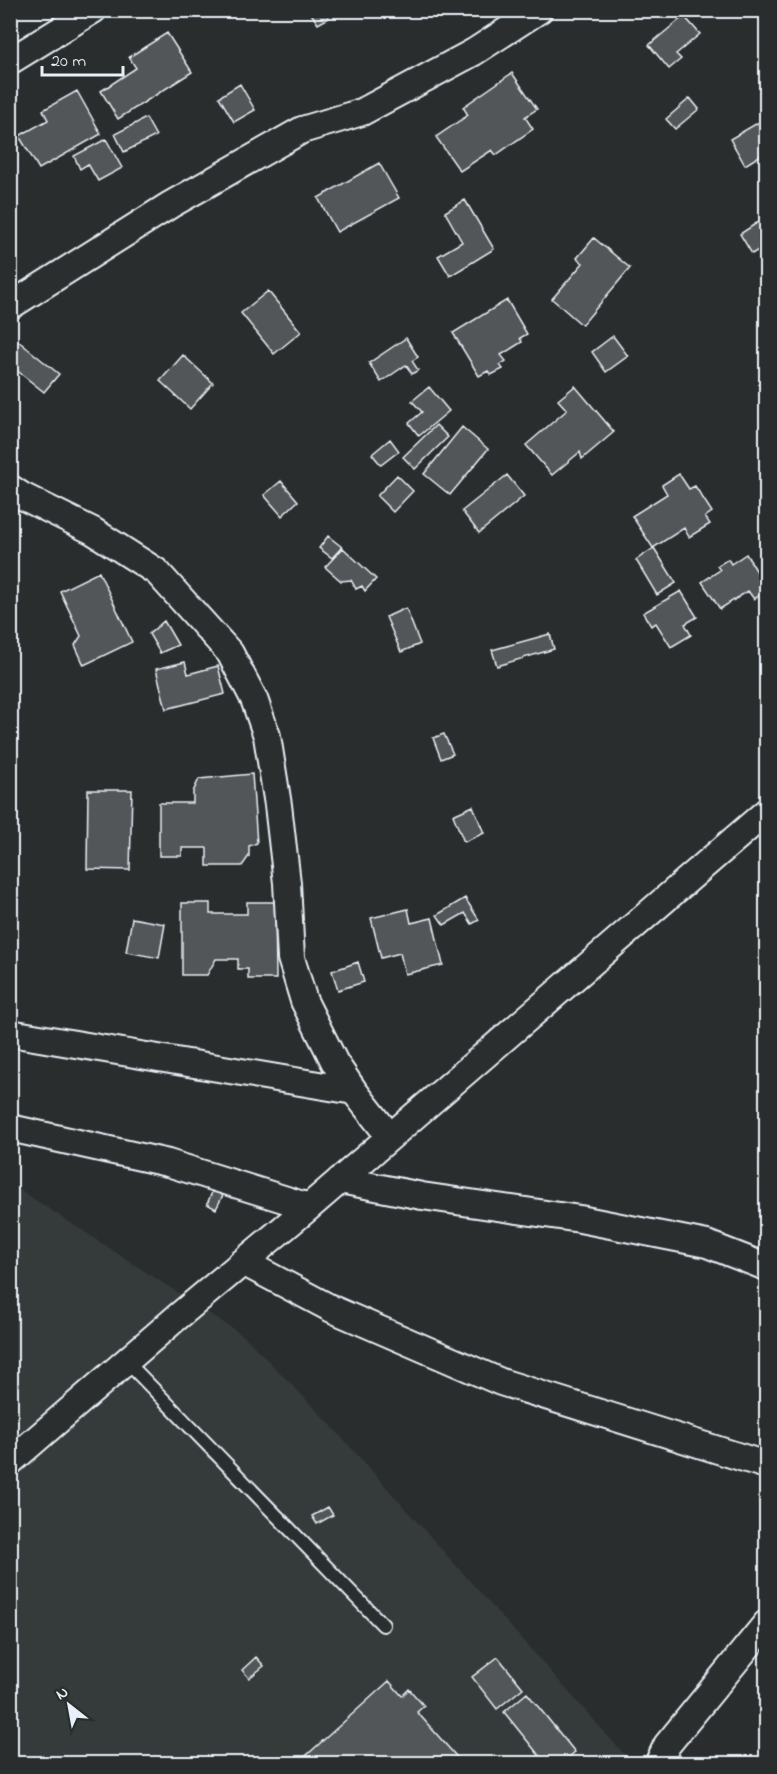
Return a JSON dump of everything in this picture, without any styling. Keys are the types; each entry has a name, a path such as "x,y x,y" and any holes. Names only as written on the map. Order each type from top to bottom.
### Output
{"street":[{"path":"10,61 93,10"},
{"path":"10,306 170,205 302,130 362,112 474,52 539,10"},
{"path":"10,488 93,531 157,572 230,652 254,699 267,736 284,861 291,958 304,1001 335,1063 390,1137"},
{"path":"10,1462 766,812"},
{"path":"10,1034 354,1090"},
{"path":"10,1128 168,1163 309,1207"},
{"path":"340,1180 422,1196 580,1219 707,1244 766,1267"},
{"path":"243,1262 332,1310 501,1382 766,1465"},
{"path":"658,1764 667,1745 766,1624"}],"lane":[{"path":"127,1362 383,1625"}],"shaded area":[{"path":"11,1184 244,1336 329,1423 632,1763 11,1764"}],"building":[{"path":"325,10 329,18 318,24 310,12"},
{"path":"684,16 700,34 676,54 681,59 669,69 649,45"},
{"path":"167,33 192,72 118,119 101,91 136,68 129,57"},
{"path":"512,73 537,109 525,117 533,129 496,155 492,150 460,171 436,137 468,115 463,107"},
{"path":"240,84 255,110 234,122 219,97"},
{"path":"77,91 101,134 39,169 19,136 48,120 43,110"},
{"path":"690,98 699,109 675,129 666,119"},
{"path":"146,118 156,136 124,152 115,134"},
{"path":"766,118 766,152 745,165 730,139"},
{"path":"106,139 122,168 98,181 88,164 80,169 74,156"},
{"path":"379,163 399,198 337,232 318,198"},
{"path":"465,200 494,249 450,276 438,256 462,242 445,212"},
{"path":"766,217 766,245 752,254 740,234"},
{"path":"594,238 630,268 582,325 552,299 583,263 577,258"},
{"path":"268,291 301,332 274,354 241,313"},
{"path":"507,300 527,334 520,338 522,342 501,355 506,361 500,365 503,369 491,375 488,371 479,376 453,333"},
{"path":"613,336 628,356 606,372 592,352"},
{"path":"406,338 418,357 412,361 418,370 412,374 406,365 381,382 369,363"},
{"path":"17,340 59,374 44,392 10,365 10,348"},
{"path":"183,355 213,383 190,409 160,381"},
{"path":"575,386 614,432 582,459 580,452 552,475 526,445 567,410 558,400"},
{"path":"429,387 449,411 419,436 409,423 422,412 412,401"},
{"path":"436,425 448,437 415,469 403,457"},
{"path":"462,427 488,449 450,495 424,474"},
{"path":"390,439 399,451 381,465 372,454"},
{"path":"679,474 689,489 695,486 712,512 705,517 710,524 689,537 684,528 653,548 632,516 667,494 662,485"},
{"path":"397,475 413,491 393,512 377,496"},
{"path":"507,475 524,496 479,533 462,511"},
{"path":"281,481 298,501 282,516 264,495"},
{"path":"328,536 342,547 332,558 319,548"},
{"path":"343,548 376,579 365,591 362,586 356,589 351,580 341,581 325,567"},
{"path":"654,548 676,583 657,595 636,560"},
{"path":"746,554 766,586 766,591 754,599 748,591 720,609 702,582 720,570 717,566 728,559 731,564"},
{"path":"99,572 132,642 84,665 75,645 81,636 60,591"},
{"path":"681,591 697,617 685,624 691,635 671,647 656,623 651,626 643,613"},
{"path":"406,608 420,644 401,652 386,617"},
{"path":"164,621 178,645 160,653 149,634"},
{"path":"550,634 554,649 497,666 492,650"},
{"path":"185,662 188,674 218,666 225,694 166,709 156,669"},
{"path":"444,734 453,754 441,759 433,738"},
{"path":"252,774 257,843 249,846 249,856 242,866 207,866 207,848 182,848 182,856 159,856 159,803 193,803 193,792 199,779"},
{"path":"88,790 132,790 130,870 87,869"},
{"path":"473,806 484,833 464,842 453,815"},
{"path":"465,898 479,920 472,924 465,913 444,925 437,915"},
{"path":"247,902 275,902 276,979 248,979 248,969 238,969 238,959 216,959 207,975 182,975 182,903 210,903 210,914 247,914"},
{"path":"408,909 411,923 432,918 443,965 405,974 400,953 381,958 371,918"},
{"path":"132,918 165,924 159,958 126,952"},
{"path":"358,962 364,982 338,990 332,971"},
{"path":"213,1190 223,1195 216,1209 207,1204"},
{"path":"328,1507 333,1515 317,1524 312,1516"},
{"path":"256,1657 264,1666 249,1678 242,1670"},
{"path":"498,1657 523,1688 497,1709 472,1677"},
{"path":"389,1681 402,1696 409,1689 424,1706 417,1712 463,1764 297,1764"},
{"path":"527,1693 575,1752 560,1764 546,1764 504,1712"}]}
